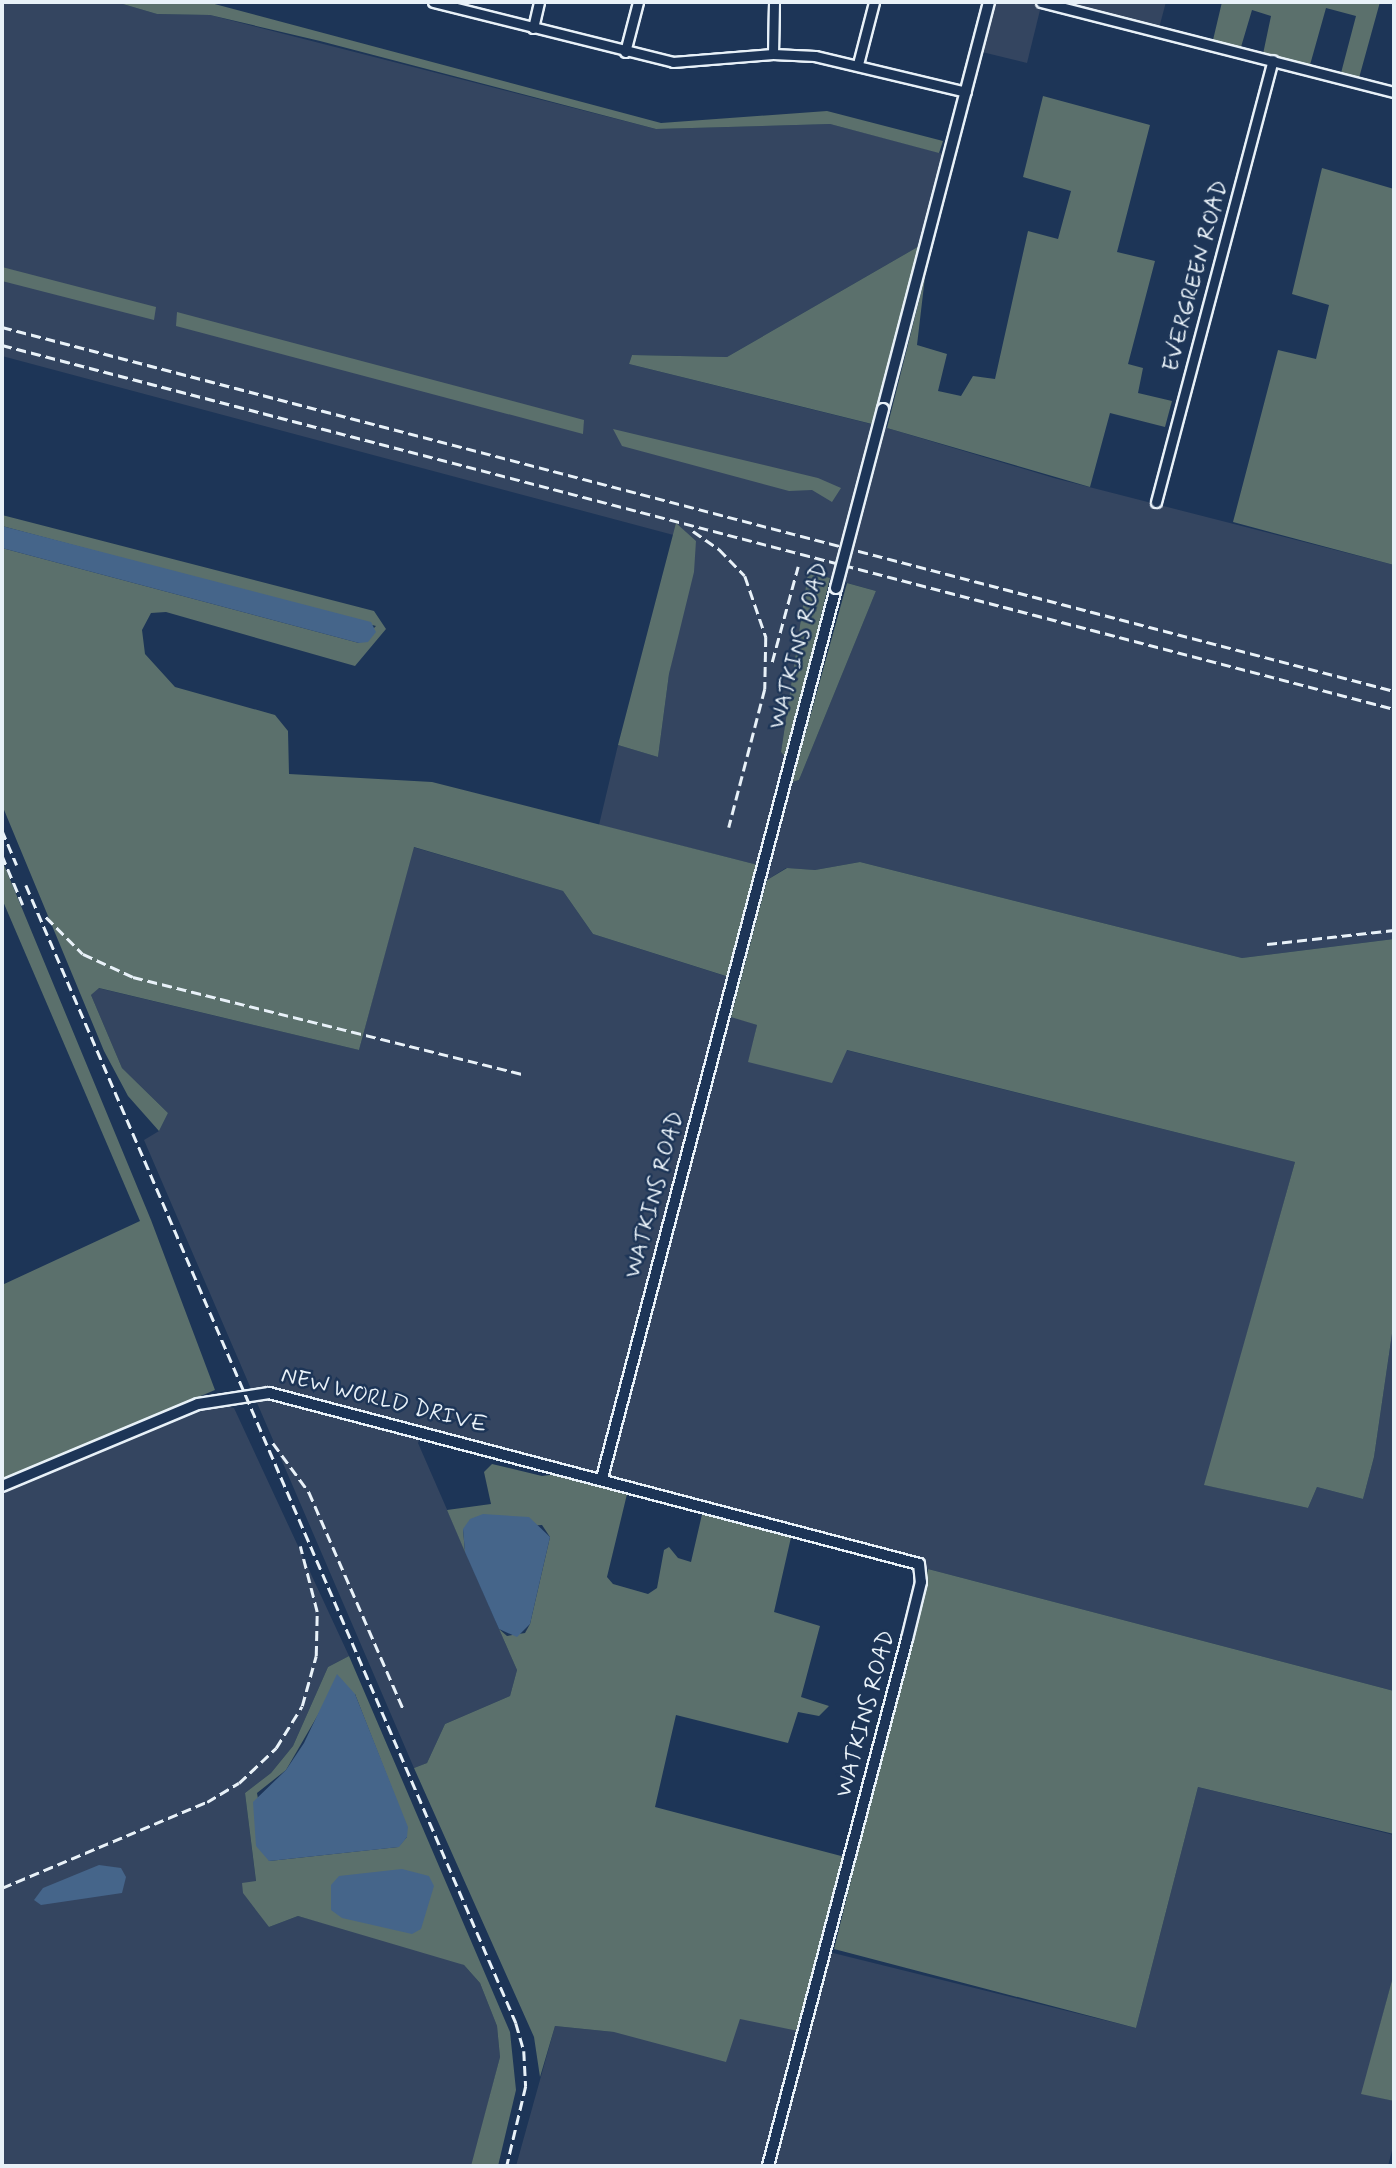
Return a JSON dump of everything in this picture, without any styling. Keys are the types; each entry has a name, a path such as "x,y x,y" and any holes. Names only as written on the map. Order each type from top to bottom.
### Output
{"street":[{"path":"433,2 625,52 696,62 773,54 858,64 966,92"},
{"path":"533,28 539,2"},
{"path":"625,52 638,2"},
{"path":"773,54 774,2"},
{"path":"858,64 874,2"},
{"name":"WATKINS ROAD","path":"768,2166 922,1572 913,1559 602,1478 989,2"},
{"path":"1041,2 1394,92"},
{"name":"EVERGREEN ROAD","path":"1156,502 1273,60"},
{"name":"NEW WORLD DRIVE","path":"2,1486 198,1404 269,1393 602,1478"}],"shaded area":[{"path":"2,2 116,2 157,14 210,15 656,129 830,124 945,154 921,245 727,357 632,355 629,364 887,428 1054,478 1394,565 1394,939 1242,958 860,862 815,870 786,868 767,880 792,782 799,780 876,591 808,572 781,752 787,759 758,865 599,825 618,745 658,757 669,674 696,541 2,356"},
{"path":"995,2 1042,2 1027,63 982,52"},
{"path":"1059,2 1166,2 1159,28"},
{"path":"2,526 371,622 376,632 368,642 359,643 2,548"},
{"path":"413,847 563,891 593,934 741,981 731,1016 757,1025 749,1062 846,1050 1295,1162 1205,1485 1308,1508 1317,1487 1363,1499 1374,1457 1394,1320 1394,1691 928,1569 793,1525 632,1482 628,1490 420,1438 418,1443 517,1670 510,1696 445,1724 427,1763 414,1768 144,1140 159,1131 168,1113 122,1068 91,995 98,988 359,1050"},
{"path":"219,1404 234,1408 349,1656 328,1667 293,1746 271,1773 245,1793 256,1882 269,1927 298,1916 445,1956 464,1965 480,1983 497,2026 500,2057 472,2166 2,2166 2,1491"},
{"path":"483,1514 529,1517 550,1537 530,1624 517,1637 499,1629 465,1552 463,1529 470,1519"},
{"path":"337,1674 355,1694 408,1827 407,1837 399,1847 269,1861 256,1846 253,1802 286,1770 304,1743"},
{"path":"1198,1787 1394,1835 1394,1973 1362,2093 1394,2101 1394,2143 1388,2166 516,2166 555,2026 614,2032 740,2019 821,1950 1136,2028"},
{"path":"99,1865 121,1868 126,1877 122,1893 41,1905 34,1900 43,1888"},
{"path":"402,1869 429,1876 434,1886 421,1929 412,1934 342,1918 331,1910 331,1885 339,1876"}],"green space":[{"path":"116,2 207,2 661,123 827,111 943,141 939,153 830,124 656,129 210,15 157,14"},
{"path":"1222,2 1380,2 1359,78 1341,73 1356,16 1326,8 1310,65 1263,54 1271,16 1252,10 1241,47 1213,40"},
{"path":"1043,96 1150,125 1117,252 1155,261 1128,364 1143,368 1138,393 1172,401 1165,427 1110,413 1090,487 887,428 925,277 917,345 947,354 938,391 961,396 973,376 995,379 1028,231 1058,239 1071,191 1023,177"},
{"path":"1322,168 1394,189 1394,565 1233,522 1278,350 1316,359 1329,305 1292,294"},
{"path":"921,245 872,424 629,364 632,355 727,357"},
{"path":"2,267 156,307 154,320 2,281"},
{"path":"177,312 584,420 583,434 176,326"},
{"path":"613,429 818,478 841,488 832,502 812,490 789,491 622,446"},
{"path":"2,515 374,611 386,629 355,666 166,612 151,613 142,630 145,654 175,687 275,715 288,731 289,774 432,782 758,865 729,977 593,934 563,891 414,847 359,1050 99,988 91,995 122,1068 168,1113 159,1131 128,1096 104,1051 2,805 2,548 359,643 376,626 2,526"},
{"path":"676,523 696,541 694,572 669,674 658,757 618,745"},
{"path":"808,572 830,578 787,759 781,752"},
{"path":"847,583 876,591 799,780 792,782"},
{"path":"2,860 151,1220 215,1390 2,1479 2,1285 140,1221 2,899"},
{"path":"860,862 1242,958 1394,939 1394,1320 1374,1457 1363,1499 1317,1487 1308,1508 1204,1485 1295,1162 847,1050 832,1083 748,1062 757,1025 731,1017 767,880 787,868 815,870"},
{"path":"492,1464 542,1476 572,1472 628,1490 607,1577 613,1584 648,1594 657,1588 664,1550 669,1547 678,1558 691,1562 703,1510 792,1533 774,1612 820,1626 801,1697 829,1706 819,1716 798,1712 788,1743 676,1715 655,1807 845,1857 798,2031 740,2019 726,2062 614,2032 555,2026 540,2077 534,2037 414,1768 427,1763 445,1724 510,1696 517,1670 499,1629 507,1636 525,1633 530,1624 550,1537 542,1525 463,1529 465,1552 447,1510 491,1504 484,1472"},
{"path":"928,1569 1394,1691 1394,1834 1198,1787 1136,2028 834,1949"},
{"path":"349,1656 510,2032 516,2090 498,2166 471,2166 500,2057 497,2026 480,1983 464,1965 298,1916 269,1927 243,1893 242,1883 256,1881 245,1793 271,1773 293,1746 328,1667","holes":["355,1694 407,1827 407,1837 398,1847 269,1861 257,1793 286,1770 319,1713"]},
{"path":"1394,1973 1394,2101 1361,2094"}],"railway":[{"path":"2,327 1394,691"},
{"path":"2,345 1394,709"},
{"path":"693,531 719,549 745,576 766,637 765,689 729,827"},
{"path":"772,662 798,566"},
{"path":"2,830 17,865"},
{"path":"2,855 23,905"},
{"path":"26,885 516,2023 524,2051 526,2086 507,2166"},
{"path":"46,917 83,954 133,977 525,1075"},
{"path":"1267,944 1394,930"},
{"path":"273,1443 309,1492 404,1710"},
{"path":"2,1888 207,1802 239,1783 276,1748 302,1706 316,1656 317,1612 300,1546"}]}
